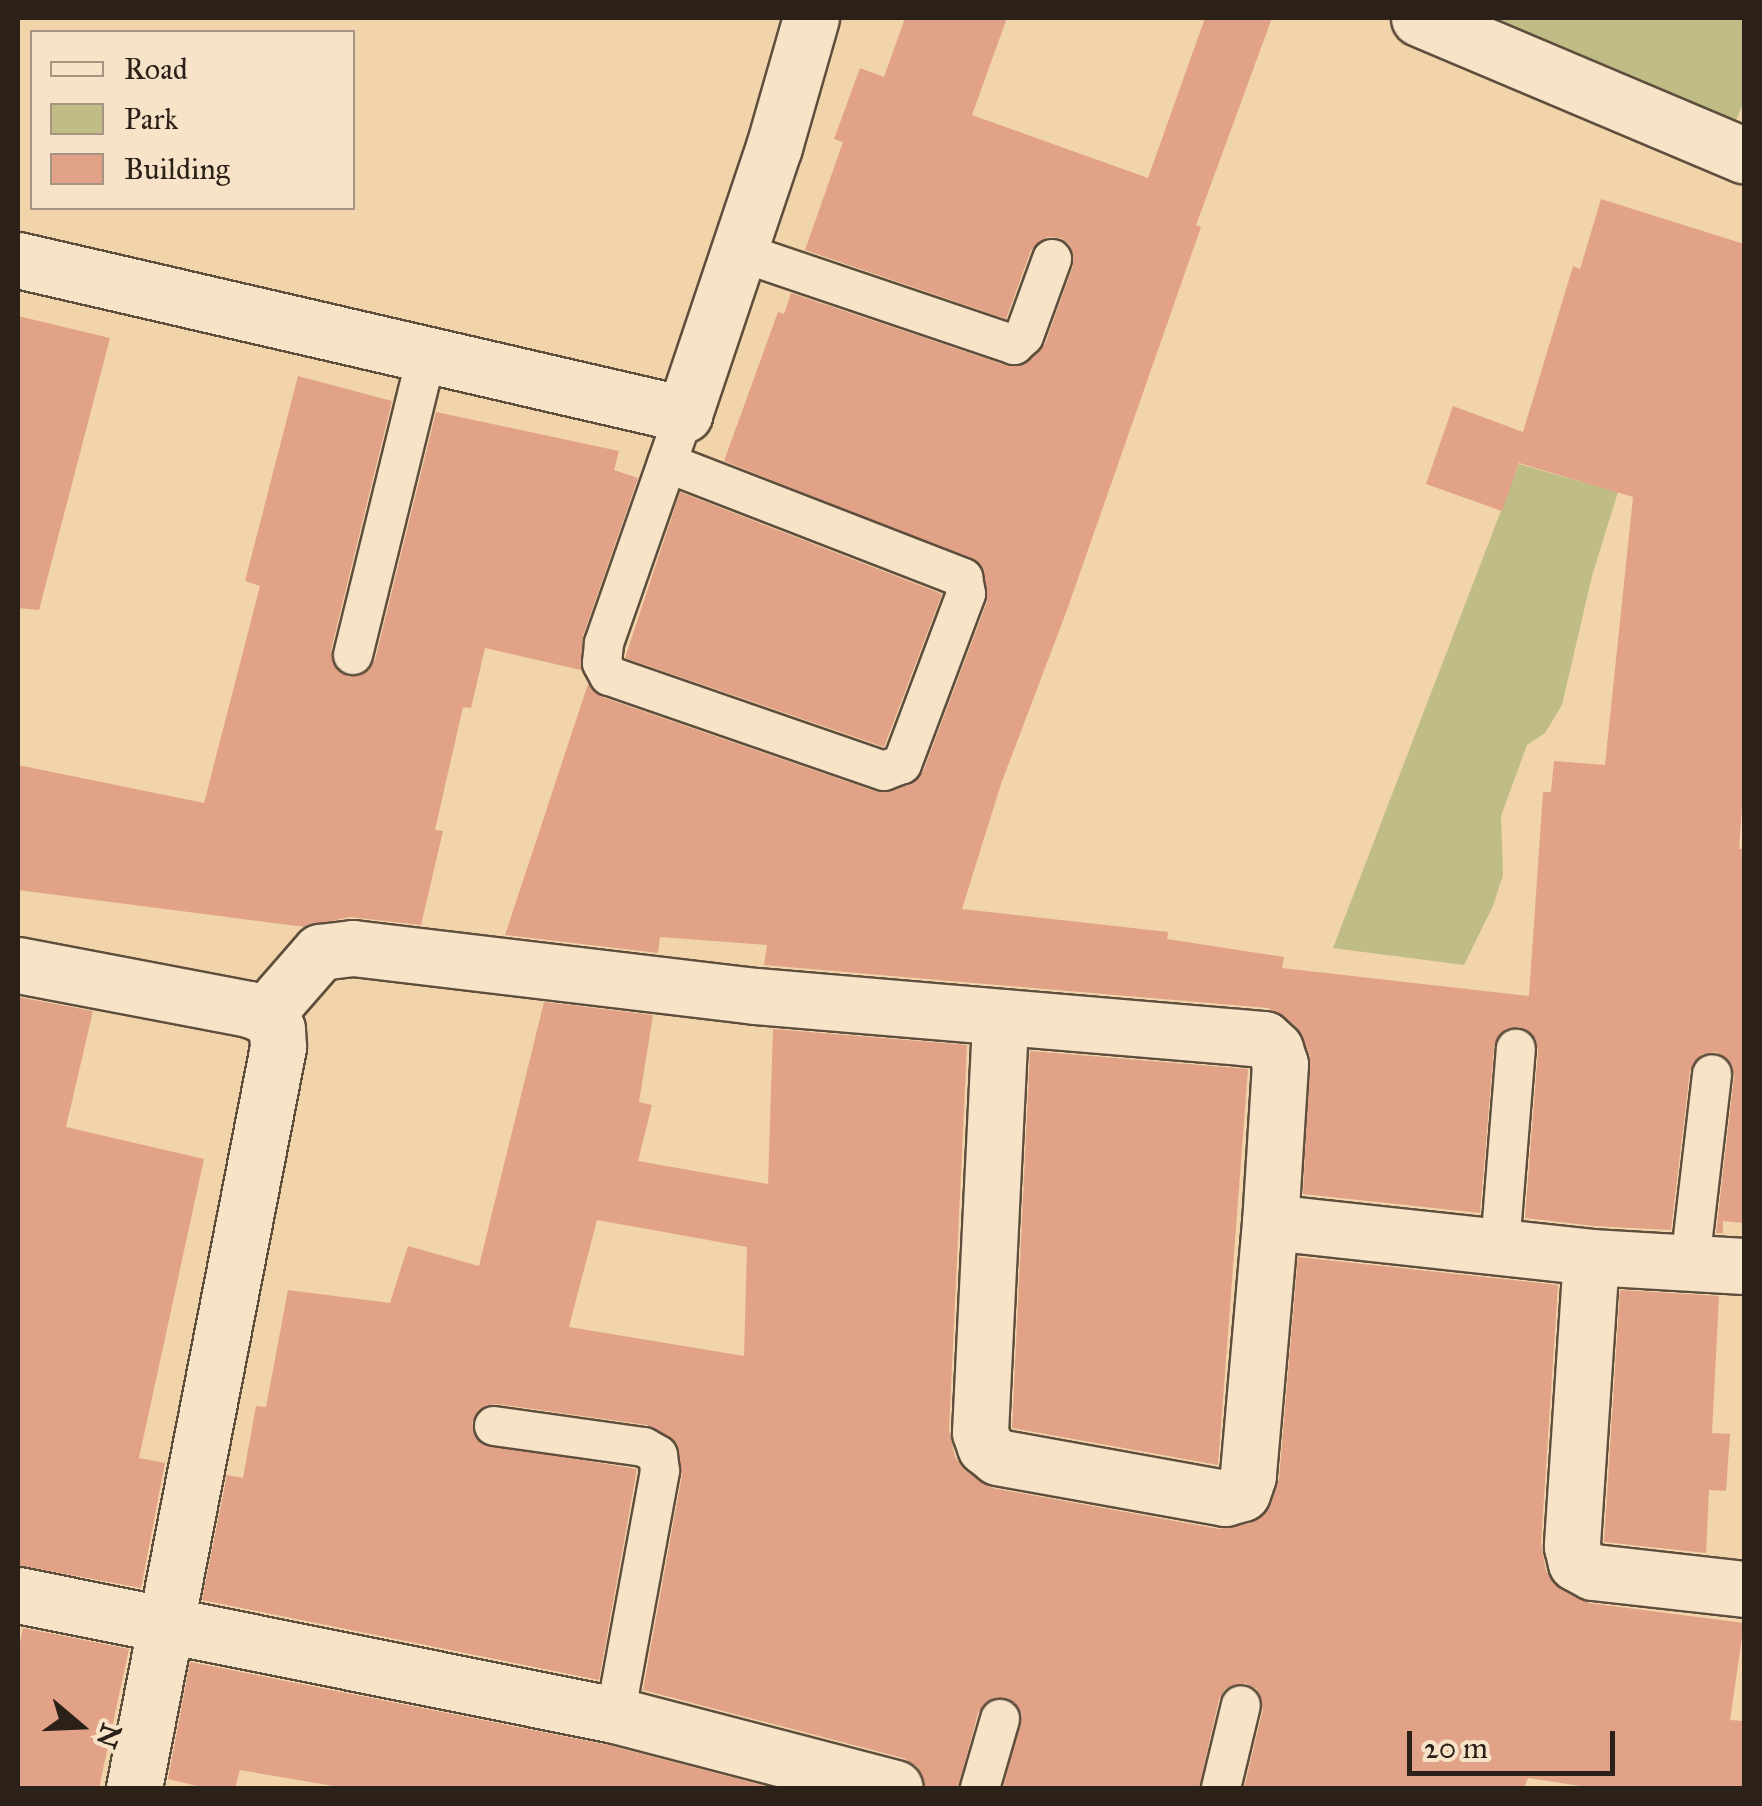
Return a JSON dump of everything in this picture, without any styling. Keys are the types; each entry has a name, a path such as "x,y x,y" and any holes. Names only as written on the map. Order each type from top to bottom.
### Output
{"street":[{"path":"18,260 427,354 675,438 774,148 811,18"},
{"path":"1418,18 1744,155"},
{"path":"265,1016 320,952 353,948 756,996 1264,1039 1275,1048 1280,1064 1248,1476 1242,1493 1225,1498 1206,1495 998,1456 986,1447 980,1432 1000,1019"},
{"path":"18,965 265,1016 277,1029 278,1047 134,1788"},
{"path":"1270,1222 1591,1257 1744,1266"},
{"path":"1591,1257 1572,1546 1576,1562 1593,1572 1744,1589"},
{"path":"18,1595 614,1716 896,1788"}],"lane":[{"path":"737,251 1014,346 1024,336 1052,259"},
{"path":"352,655 427,354"},
{"path":"675,438 963,578 966,594 902,764 884,771 609,676 602,662 604,642 675,438"},
{"path":"1500,1246 1516,1049"},
{"path":"1690,1262 1712,1074"},
{"path":"494,1426 644,1447 658,1455 660,1470 614,1716"},
{"path":"1221,1788 1241,1705"},
{"path":"980,1788 1000,1719"}],"green space":[{"path":"1468,18 1744,18 1744,101 1732,130"},
{"path":"1519,464 1618,492 1592,576 1562,705 1545,733 1527,745 1501,816 1503,875 1493,906 1464,965 1333,948"}],"building":[{"path":"905,18 1007,18 972,115 1148,178 1205,18 1272,18 1196,225 1201,227 1067,610 1001,784 962,909 1168,932 1167,939 1284,957 1282,968 1529,996 1543,792 1551,792 1554,761 1605,765 1633,497 1519,463 1502,511 1426,484 1453,406 1523,432 1573,266 1580,269 1601,199 1744,244 1744,779 1739,849 1744,849 1744,1223 1723,1221 1723,1233 1716,1233 1734,1077 1732,1064 1716,1052 1702,1054 1690,1071 1671,1230 1594,1226 1525,1218 1538,1051 1536,1039 1519,1027 1506,1029 1494,1047 1480,1213 1303,1194 1310,1055 1296,1026 1268,1008 764,965 767,945 660,937 658,953 505,935 588,684 602,697 877,792 910,785 923,772 987,602 981,564 724,461 778,312 784,314 791,293 1008,366 1028,362 1045,344 1073,266 1070,245 1061,238 1047,237 1031,250 1006,319 805,250 843,142 834,139 860,68 884,77"},
{"path":"18,316 110,338 39,610 18,608"},
{"path":"298,376 392,401 331,650 337,670 349,677 368,671 375,660 436,412 619,451 614,470 638,478 583,636 581,670 485,648 471,708 463,707 435,830 443,831 421,925 350,917 305,927 18,890 18,765 204,803 260,586 245,581"},
{"path":"680,492 942,594 884,747 625,658"},
{"path":"18,997 93,1011 66,1127 204,1159 139,1458 165,1463 141,1588 18,1565"},
{"path":"544,1002 653,1015 639,1102 652,1105 638,1161 768,1184 773,1029 967,1045 949,1430 955,1457 965,1471 992,1488 1219,1529 1251,1523 1271,1504 1279,1479 1298,1257 1558,1285 1541,1544 1546,1571 1561,1590 1589,1603 1744,1623 1730,1720 1744,1721 1744,1788 1594,1788 1528,1778 1524,1788 1244,1788 1263,1709 1257,1689 1245,1683 1225,1689 1219,1699 1199,1788 1003,1788 1022,1715 1015,1703 996,1697 978,1713 958,1788 925,1788 918,1767 903,1758 643,1690 682,1475 677,1443 647,1425 497,1404 485,1406 472,1422 481,1444 637,1469 599,1680 202,1600 227,1475 243,1478 256,1406 266,1407 288,1290 390,1303 408,1246 479,1266","holes":["597,1220 747,1247 744,1356 569,1327"]},
{"path":"1030,1051 1248,1069 1218,1465 1012,1428"},
{"path":"1620,1290 1719,1296 1712,1433 1730,1434 1726,1491 1709,1490 1706,1553 1604,1542"},
{"path":"23,1628 129,1649 99,1788 18,1788 18,1652"},
{"path":"190,1662 608,1745 773,1788 345,1788 240,1770 235,1788 206,1788 168,1779"}]}
